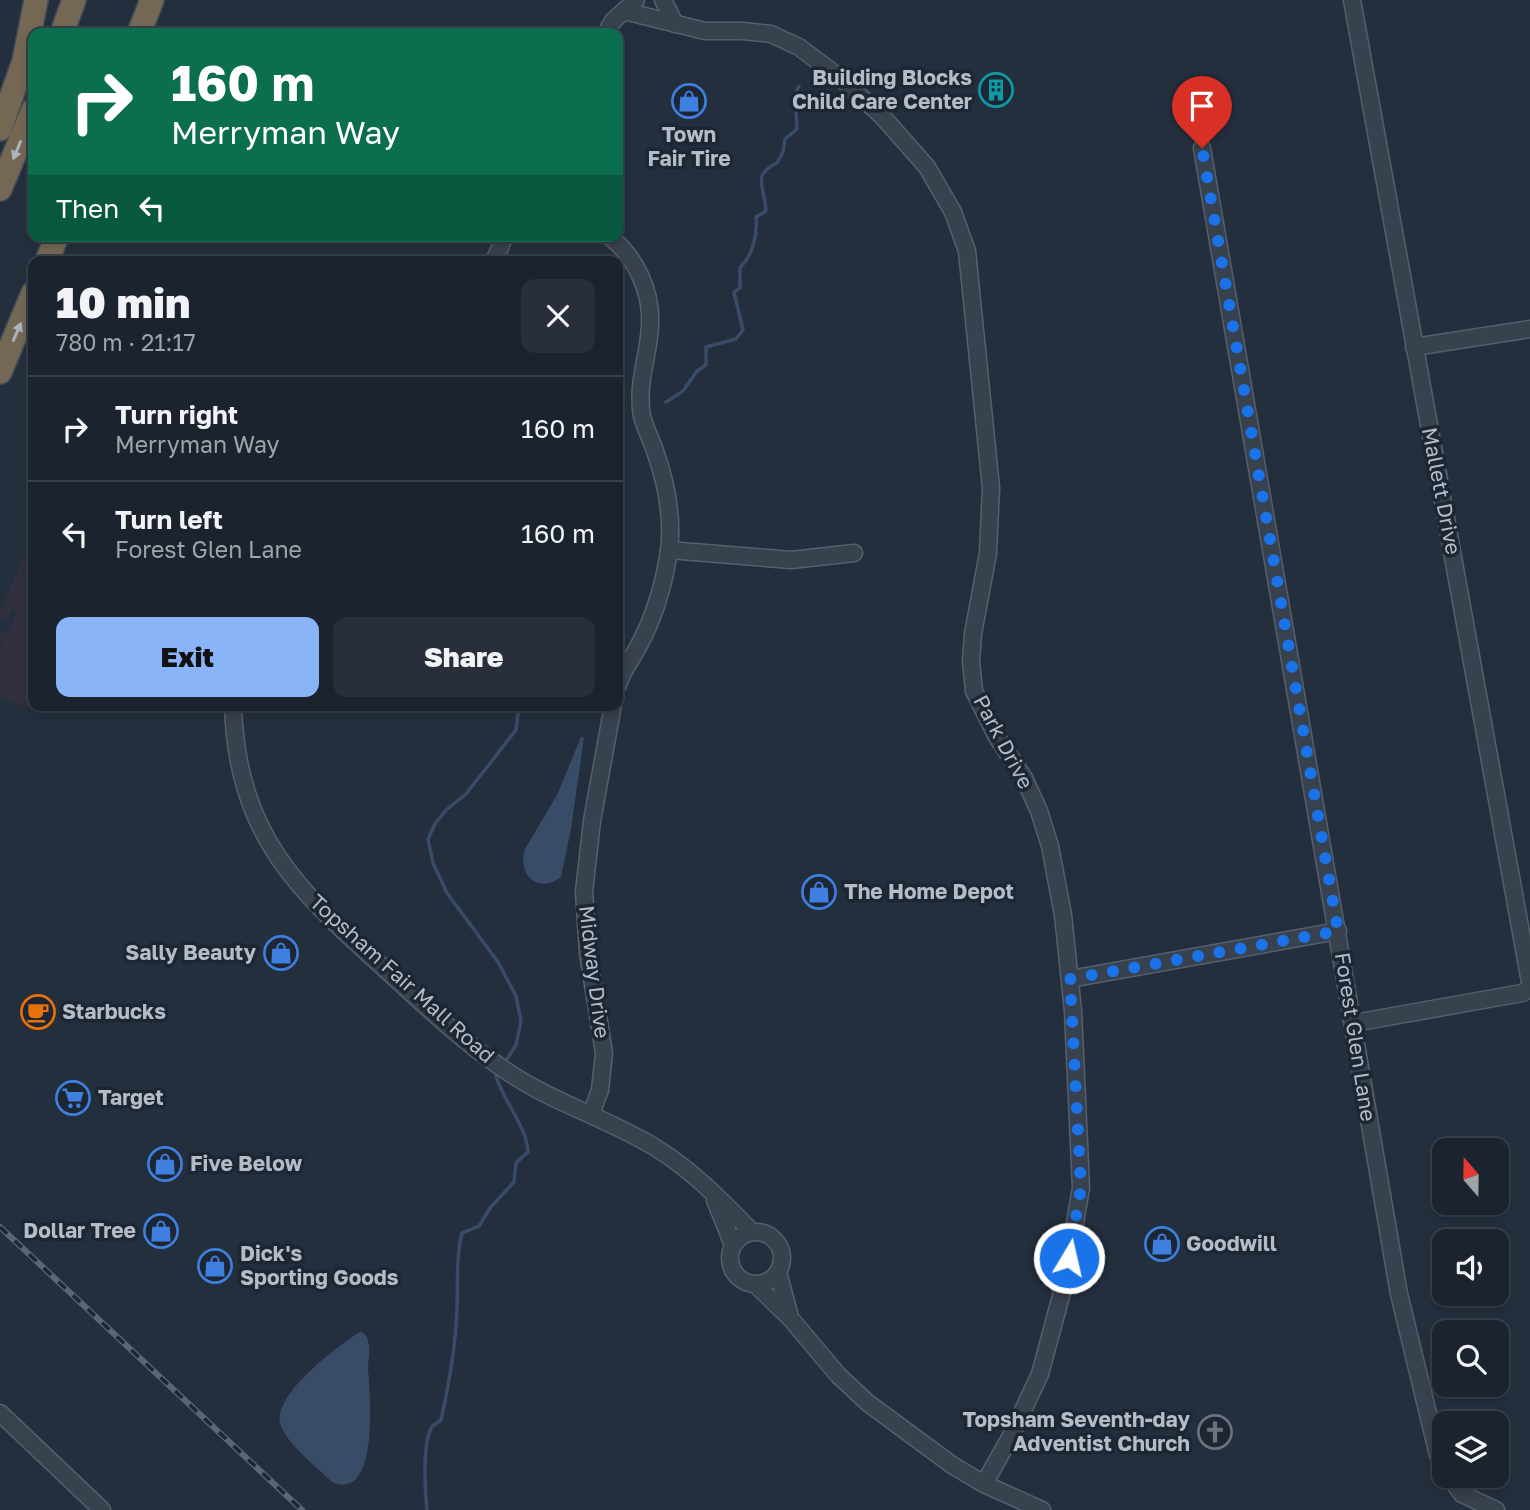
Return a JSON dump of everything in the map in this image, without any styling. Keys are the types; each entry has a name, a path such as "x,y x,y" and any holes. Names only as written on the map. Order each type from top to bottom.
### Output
{"highway":[{"path":"30,28 36,0"},
{"path":"64,28 74,0"},
{"path":"0,129 24,61 28,41"},
{"path":"0,189 28,122"},
{"path":"0,372 28,305"}],"street":[{"path":"663,0 674,24"},
{"name":"Mallett Drive","path":"1352,0 1530,982"},
{"path":"609,28 630,5"},
{"name":"Park Drive","path":"630,5 674,24 705,31 771,34 799,47 839,77 882,116 927,167 953,212 967,251 990,488 988,553 973,634 971,661 974,691 997,737 1024,778 1046,834 1063,915 1070,979 1081,1188 1068,1268 1040,1374 1011,1436 984,1484"},
{"name":"Forest Glen Lane","path":"1202,148 1399,1294 1432,1430"},
{"path":"615,242 643,279 649,304 650,326 640,401 665,487 669,550 662,586 652,616 623,675"},
{"path":"1414,347 1530,329"},
{"path":"669,550 791,560 854,553"},
{"name":"Topsham Fair Mall Road","path":"233,711 237,759 246,792 270,846 290,877 363,950 465,1042 542,1093 591,1114 671,1157 752,1232"},
{"name":"Midway Drive","path":"591,1114 600,1090 604,1053 588,953 584,892 592,821 612,711"},
{"path":"1070,979 1338,931"},
{"path":"1354,1023 1522,993 1530,989"},
{"name":"Topsham Fair Mall Road","path":"710,1192 733,1245"},
{"path":"792,1319 781,1292 778,1272 782,1253 776,1241 765,1233 752,1232 741,1236 733,1245 729,1258 733,1271 740,1279 756,1285 792,1319 838,1375 868,1403 952,1465 984,1484 1042,1510"},
{"path":"756,1285 769,1280 778,1272"},
{"path":"0,1413 102,1510"},
{"path":"1458,1488 1462,1494 1496,1510"}],"shaded area":[{"path":"28,548 28,709 0,696 0,652 3,645 0,643 0,635 2,631 8,634 18,611 12,609 7,620 0,617 0,611"}],"water":[{"path":"581,737 584,737 571,829 561,877 553,882 538,883 532,880 524,867 525,849 557,795"},
{"path":"362,1332 367,1338 369,1348 370,1420 365,1462 358,1476 347,1484 332,1482 290,1441 281,1426 280,1414 285,1401 308,1373 336,1349"}],"waterway":[{"path":"666,402 683,391 697,371 706,365 706,347 736,339 743,330 734,292 740,288 740,268 753,245 756,217 766,211 762,177 764,172 777,163 783,152 785,139 797,129 795,94 799,86"},
{"path":"505,1062 516,1045 521,1021 516,996 498,962 447,893 433,863 428,839 446,810 466,794 516,730 518,711"},
{"path":"427,1510 427,1444 432,1427 441,1420 449,1378 455,1336 462,1233 479,1226 490,1208 514,1182 516,1163 528,1152 523,1132 496,1076 499,1072"}],"railway":[{"path":"0,1227 302,1510"}],"place":[{"name":"Building Blocks Child Care Center","path":"996,90"},
{"name":"Town Fair Tire","path":"689,101"},
{"name":"The Home Depot","path":"819,892"},
{"name":"Sally Beauty","path":"281,953"},
{"name":"Starbucks","path":"38,1012"},
{"name":"Target","path":"73,1098"},
{"name":"Five Below","path":"165,1164"},
{"name":"Dollar Tree","path":"161,1231"},
{"name":"Goodwill","path":"1162,1244"},
{"name":"Dick's Sporting Goods","path":"215,1266"},
{"name":"Topsham Seventh-day Adventist Church","path":"1215,1432"}],"route":[{"path":"1069,1258 1081,1188 1070,979 1338,931 1202,148"}]}
